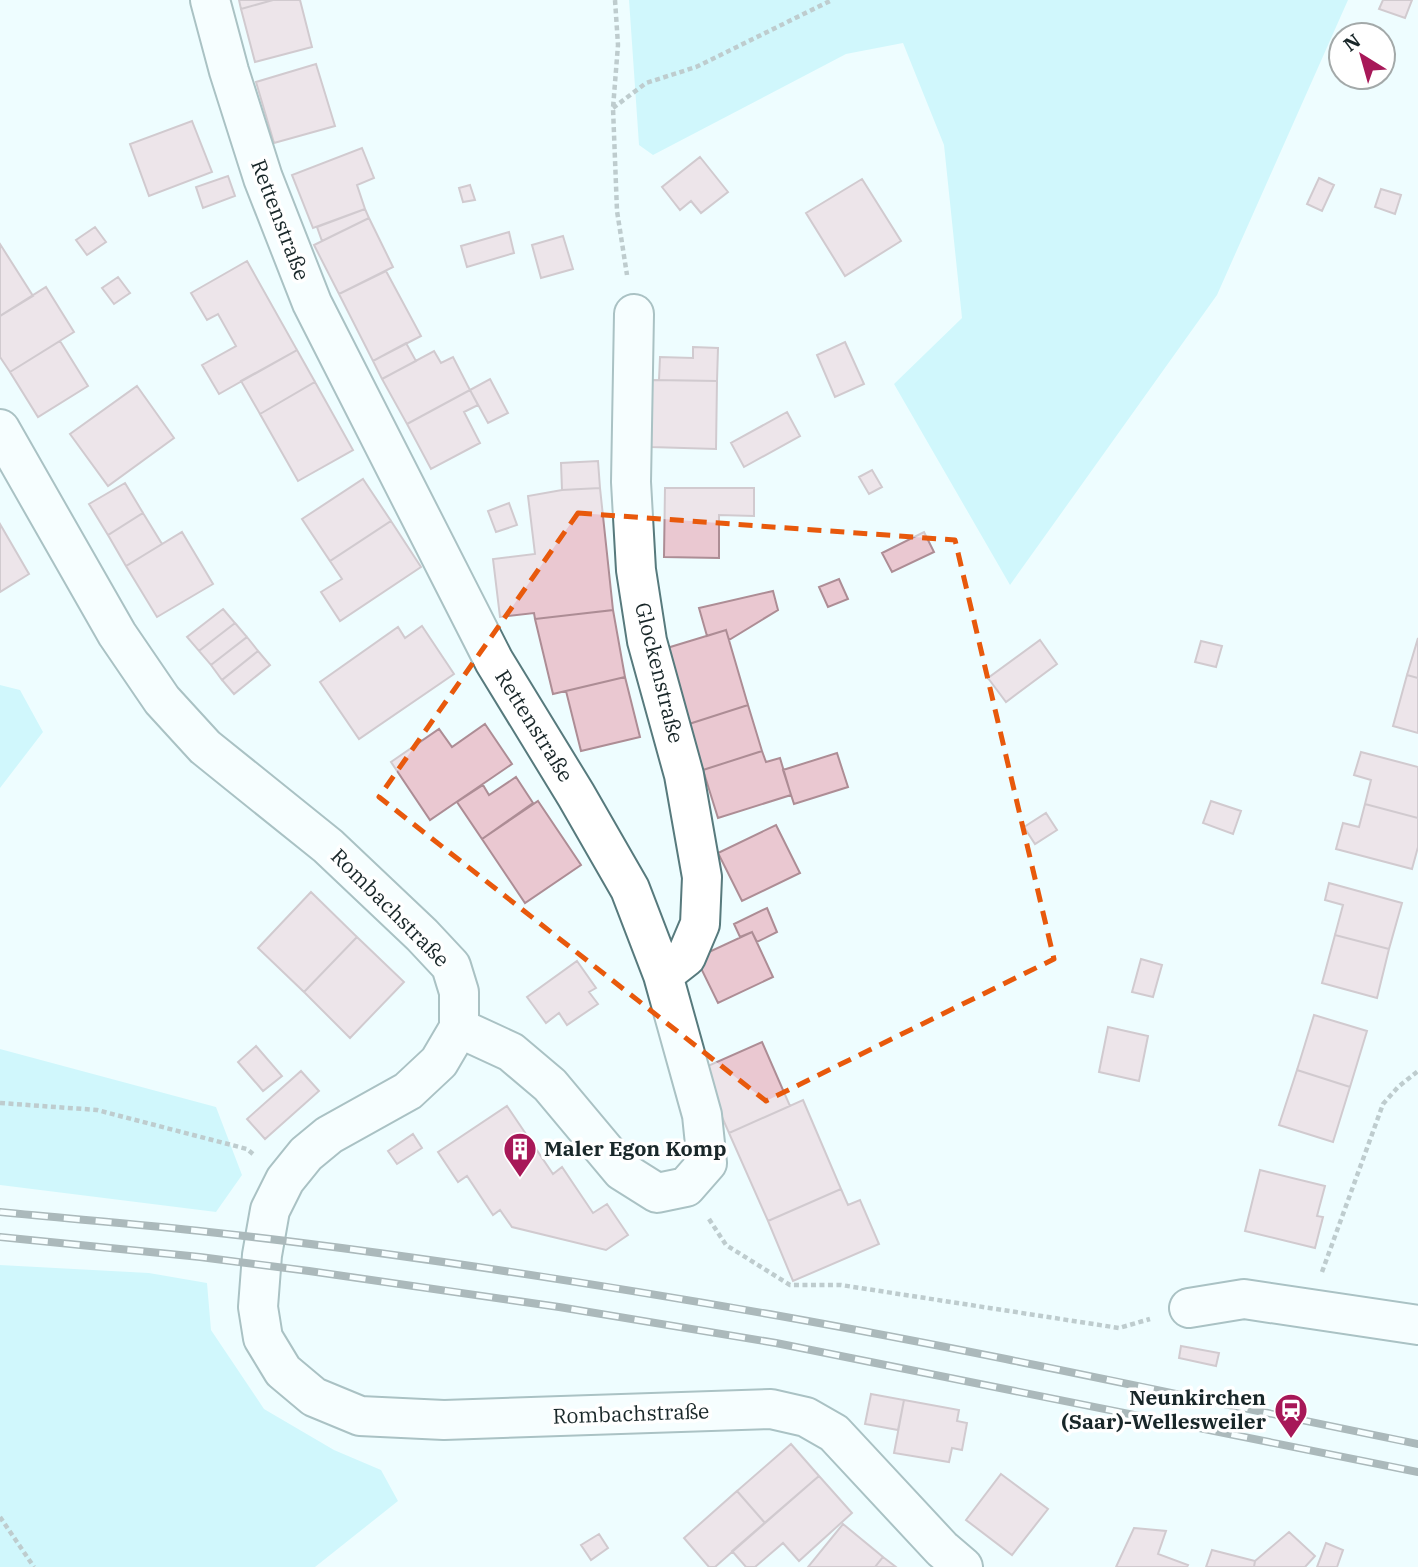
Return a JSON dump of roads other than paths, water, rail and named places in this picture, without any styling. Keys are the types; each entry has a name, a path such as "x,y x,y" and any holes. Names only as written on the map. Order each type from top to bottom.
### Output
{"street":[{"name":"Rettenstraße","path":"210,0 263,178 312,303 494,661 630,889 663,975 702,1115 708,1163 686,1187 657,1193 622,1171 551,1085 511,1052 459,1028"},
{"name":"Glockenstraße","path":"634,314 631,482 636,570 647,641 684,775 702,877 700,924 686,957 663,975"},
{"name":"Rombachstraße","path":"0,429 117,634 162,700 205,747 328,846 422,934 451,966 459,992 459,1028 439,1062 408,1091 329,1135 306,1154 285,1180 270,1210 258,1307 263,1339 283,1371 314,1397 360,1416 444,1420 771,1409 806,1417 834,1433 962,1567"},
{"path":"1189,1308 1244,1299 1418,1325"}],"railway":[{"path":"0,1212 281,1240 638,1292 940,1346 1418,1444"},
{"path":"0,1237 200,1257 559,1307 776,1343 1418,1472"}],"place":[{"name":"Maler Egon Komp","path":"520,1179"},
{"name":"Neunkirchen (Saar)-Wellesweiler","path":"1291,1440"}]}
